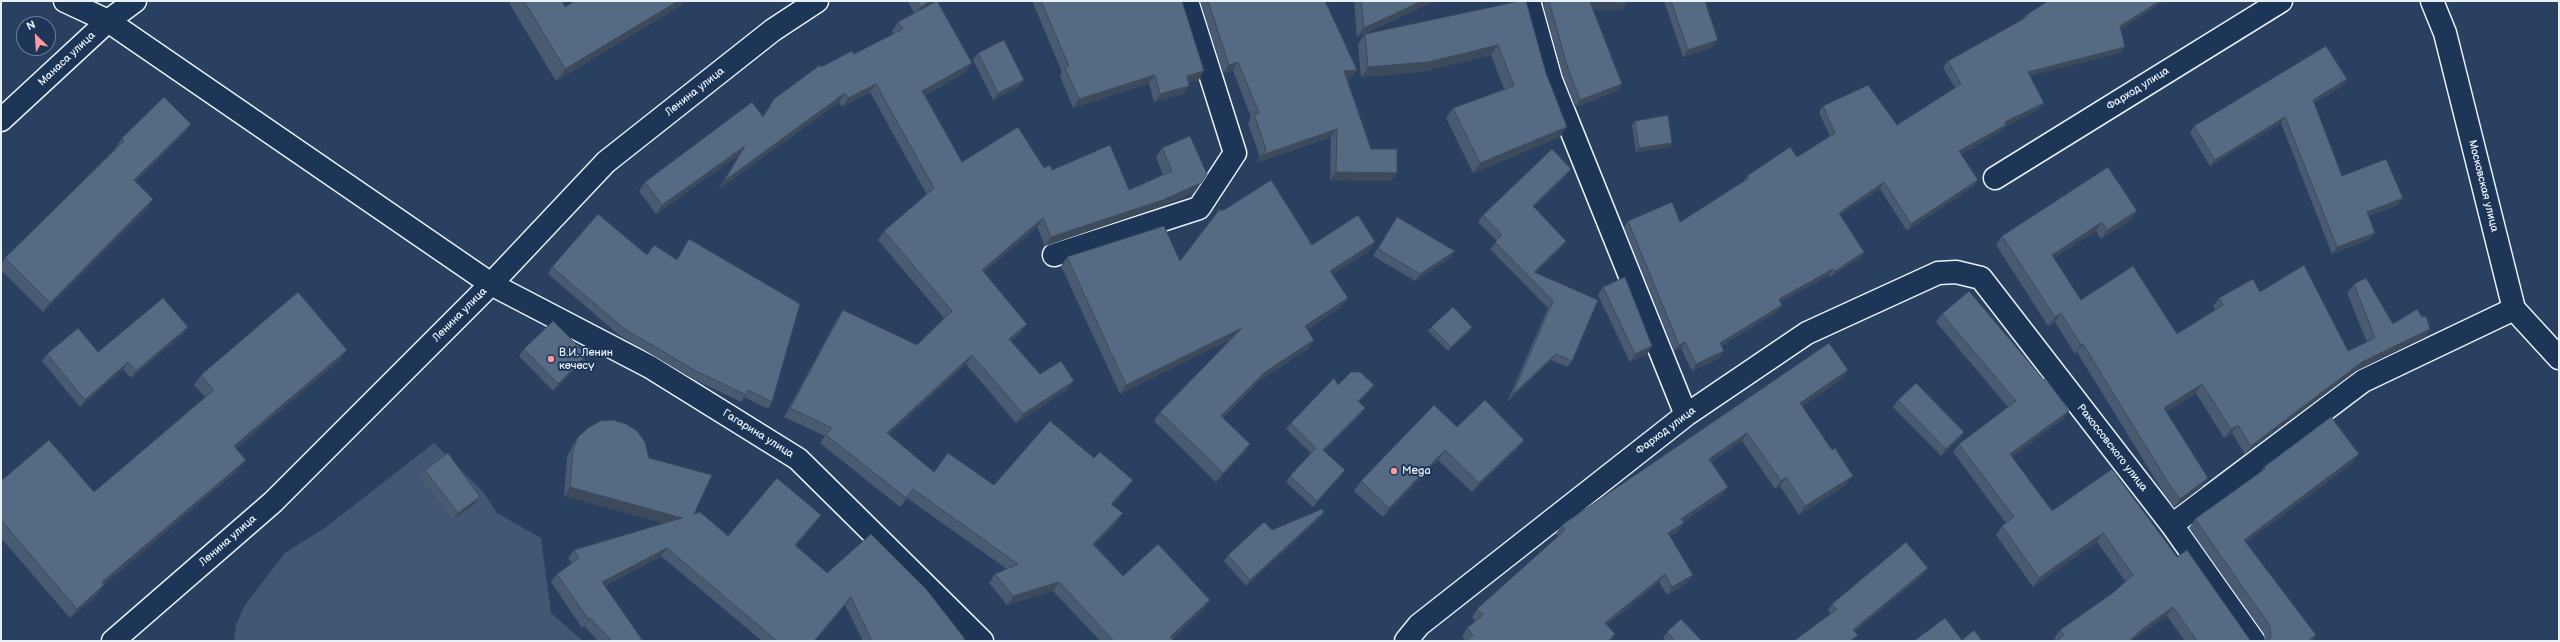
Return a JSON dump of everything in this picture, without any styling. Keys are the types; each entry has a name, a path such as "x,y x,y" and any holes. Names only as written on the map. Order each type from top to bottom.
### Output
{"street":[{"name":"Гагарина улица","path":"66,1 108,21 491,284 650,367 798,459 982,641"},
{"name":"Манаса улица","path":"1,120 108,21 135,1"},
{"name":"Ленина улица","path":"113,641 273,502 491,284 606,162 773,30 817,1"},
{"path":"1054,255 1199,208 1235,153 1187,1"},
{"path":"1529,1 1551,80 1686,415"},
{"name":"Фарход улица","path":"1995,178 2281,1"},
{"name":"Московская улица","path":"2432,1 2445,33 2514,309 2559,358"},
{"name":"Фарход улица","path":"1406,641 1418,625 1686,415 1807,333 1938,273 1956,272"},
{"name":"Ракоссовского улица","path":"1956,272 1981,278 2172,525 2254,641"},
{"path":"2172,525 2363,381 2514,309"}],"shaded area":[{"path":"434,443 484,493 497,513 541,538 551,613 583,641 234,641 236,625 245,605 285,553 326,527"}],"building":[{"path":"524,1 562,1 565,7 575,1 678,1 565,69"},
{"path":"917,1 931,1 920,7"},
{"path":"937,1 972,63 922,91 962,162 1018,127 1044,168 1050,165 1052,170 1110,145 1129,190 1172,171 1162,148 1190,136 1207,174 1201,183 1163,200 1051,237 1043,218 982,270 1027,324 1009,339 1040,374 1061,361 1074,381 1023,414 972,355 887,433 934,472 948,453 994,485 1050,421 1094,458 1100,452 1133,480 1111,504 1123,513 1093,544 1123,576 1158,544 1210,600 1170,637 1174,641 1114,641 1059,582 1013,596 995,574 1018,564 913,489 906,498 826,435 832,428 790,408 843,310 917,345 952,311 884,231 934,188 876,84 848,98 845,93 724,181 745,146 662,205 645,182 752,102 763,117 774,99 820,65 821,67 852,51 854,54 903,29 898,22"},
{"path":"1041,1 1182,1 1204,71 1187,76 1189,86 1160,94 1155,75 1079,99 1065,68 1069,66"},
{"path":"1208,1 1325,1 1357,70 1344,71 1371,149 1397,149 1397,173 1336,172 1337,129 1262,155 1266,150 1254,114 1259,113 1238,62 1229,65"},
{"path":"1361,1 1422,1 1364,28"},
{"path":"1520,1 1526,1 1546,73 1567,127 1480,163 1453,108 1514,86 1498,45 1428,62 1368,67 1365,34"},
{"path":"1549,1 1626,1 1626,3 1590,2 1622,84 1580,100 1568,69"},
{"path":"1671,1 1705,1 1718,40 1688,50"},
{"path":"2048,1 2160,1 2120,26 2125,47 2028,72 2044,103 2005,122 2006,125 1959,151 1978,180 1911,224 1884,182 1839,213 1864,252 1835,271 1833,269 1779,299 1782,305 1720,343 1724,351 1696,364 1685,342 1679,345 1628,221 1672,202 1680,222 1749,178 1747,176 1790,147 1797,157 1835,133 1823,106 1868,85 1897,125 1961,84 1948,61 2027,17 2026,15"},
{"path":"1004,40 1024,80 998,93 978,53"},
{"path":"2326,46 2347,79 2313,100 2342,176 2386,159 2403,198 2367,212 2375,233 2337,247 2285,117 2215,160 2194,126"},
{"path":"164,97 191,124 134,180 153,199 50,303 5,258 124,141 122,138"},
{"path":"1668,115 1672,143 1639,148 1635,121"},
{"path":"1552,149 1571,169 1533,206 1566,241 1534,272 1598,300 1572,361 1556,354 1512,395 1553,301 1495,242 1502,235 1483,215"},
{"path":"2108,167 2137,211 2107,230 2102,222 2052,255 2081,300 2133,266 2177,334 2223,305 2219,298 2253,279 2260,292 2304,265 2348,351 2375,338 2354,284 2366,278 2393,324 2417,309 2422,317 2426,316 2430,329 2362,362 2251,446 2238,425 2231,429 2202,384 2164,408 2208,478 2180,499 2169,484 2083,344 2081,345 2061,313 2055,317 2002,236"},
{"path":"1271,180 1312,245 1358,215 1375,242 1330,271 1348,298 1305,326 1314,340 1265,372 1221,416 1250,444 1223,473 1160,412 1242,328 1126,385 1067,257 1164,226 1180,261 1219,210 1224,210"},
{"path":"598,214 647,255 654,245 677,260 689,239 800,304 772,402 748,390 746,395 694,370 623,328 552,267"},
{"path":"1397,217 1455,251 1420,274 1378,249"},
{"path":"1625,277 1652,346 1635,354 1603,287"},
{"path":"1969,291 2044,380 2046,379 2069,411 2010,454 2052,511 2112,469 2177,557 2187,550 2251,641 2197,641 2173,607 2145,627 2129,641 2057,641 2064,635 2060,630 2114,592 2133,575 2103,533 2039,578 2002,526 2014,517 1959,444 2016,401 1942,314"},
{"path":"298,292 347,350 234,446 246,460 102,582 104,585 77,609 1,520 1,481 49,440 94,492 214,390 201,375"},
{"path":"163,298 188,327 136,371 128,362 85,400 47,354 78,328 98,352"},
{"path":"1453,307 1472,327 1451,347 1431,327"},
{"name":"В.И. Ленин көчөсү","path":"553,321 587,355 558,384 524,349"},
{"path":"1829,343 1848,370 1800,403 1832,450 1835,448 1853,476 1805,506 1786,477 1781,481 1747,433 1709,459 1728,487 1681,519 1684,523 1668,533 1693,575 1672,587 1665,574 1605,623 1615,634 1608,641 1466,641 1473,635 1467,628 1483,615 1477,609 1565,530 1562,525"},
{"path":"1351,372 1360,372 1374,385 1358,401 1365,408 1323,450 1345,470 1317,501 1290,476 1316,448 1291,423 1334,378 1338,385"},
{"path":"1916,383 1964,432 1946,449 1898,400"},
{"path":"1485,400 1524,440 1479,483 1445,450 1389,508 1361,481 1434,405 1457,427"},
{"path":"2331,417 2359,454 2244,540 2316,635 2308,641 2269,641 2271,637 2270,626 2195,519 2265,469 2264,467"},
{"path":"613,420 626,424 637,431 645,442 649,458 712,475 694,514 700,512 728,536 777,478 821,515 795,545 827,573 871,534 926,589 965,639 963,641 872,641 851,597 814,641 777,641 667,548 602,582 643,641 612,641 590,618 588,619 557,574 579,558 574,550 682,518 570,487 573,449 578,437 588,428 600,421"},
{"path":"448,453 480,497 458,513 425,470"},
{"path":"1322,509 1324,512 1250,580 1228,555 1264,522 1272,530"},
{"path":"1906,542 1928,568 1853,630 1858,635 1850,641 1794,641 1837,609 1832,604"},
{"path":"1945,618 1962,640 1974,630 1982,641 1914,641"},
{"path":"1681,619 1702,641 1675,641 1667,632"}],"place":[{"name":"В.И. Ленин көчөсү","path":"551,359"},
{"name":"Mega","path":"1394,471"}]}
